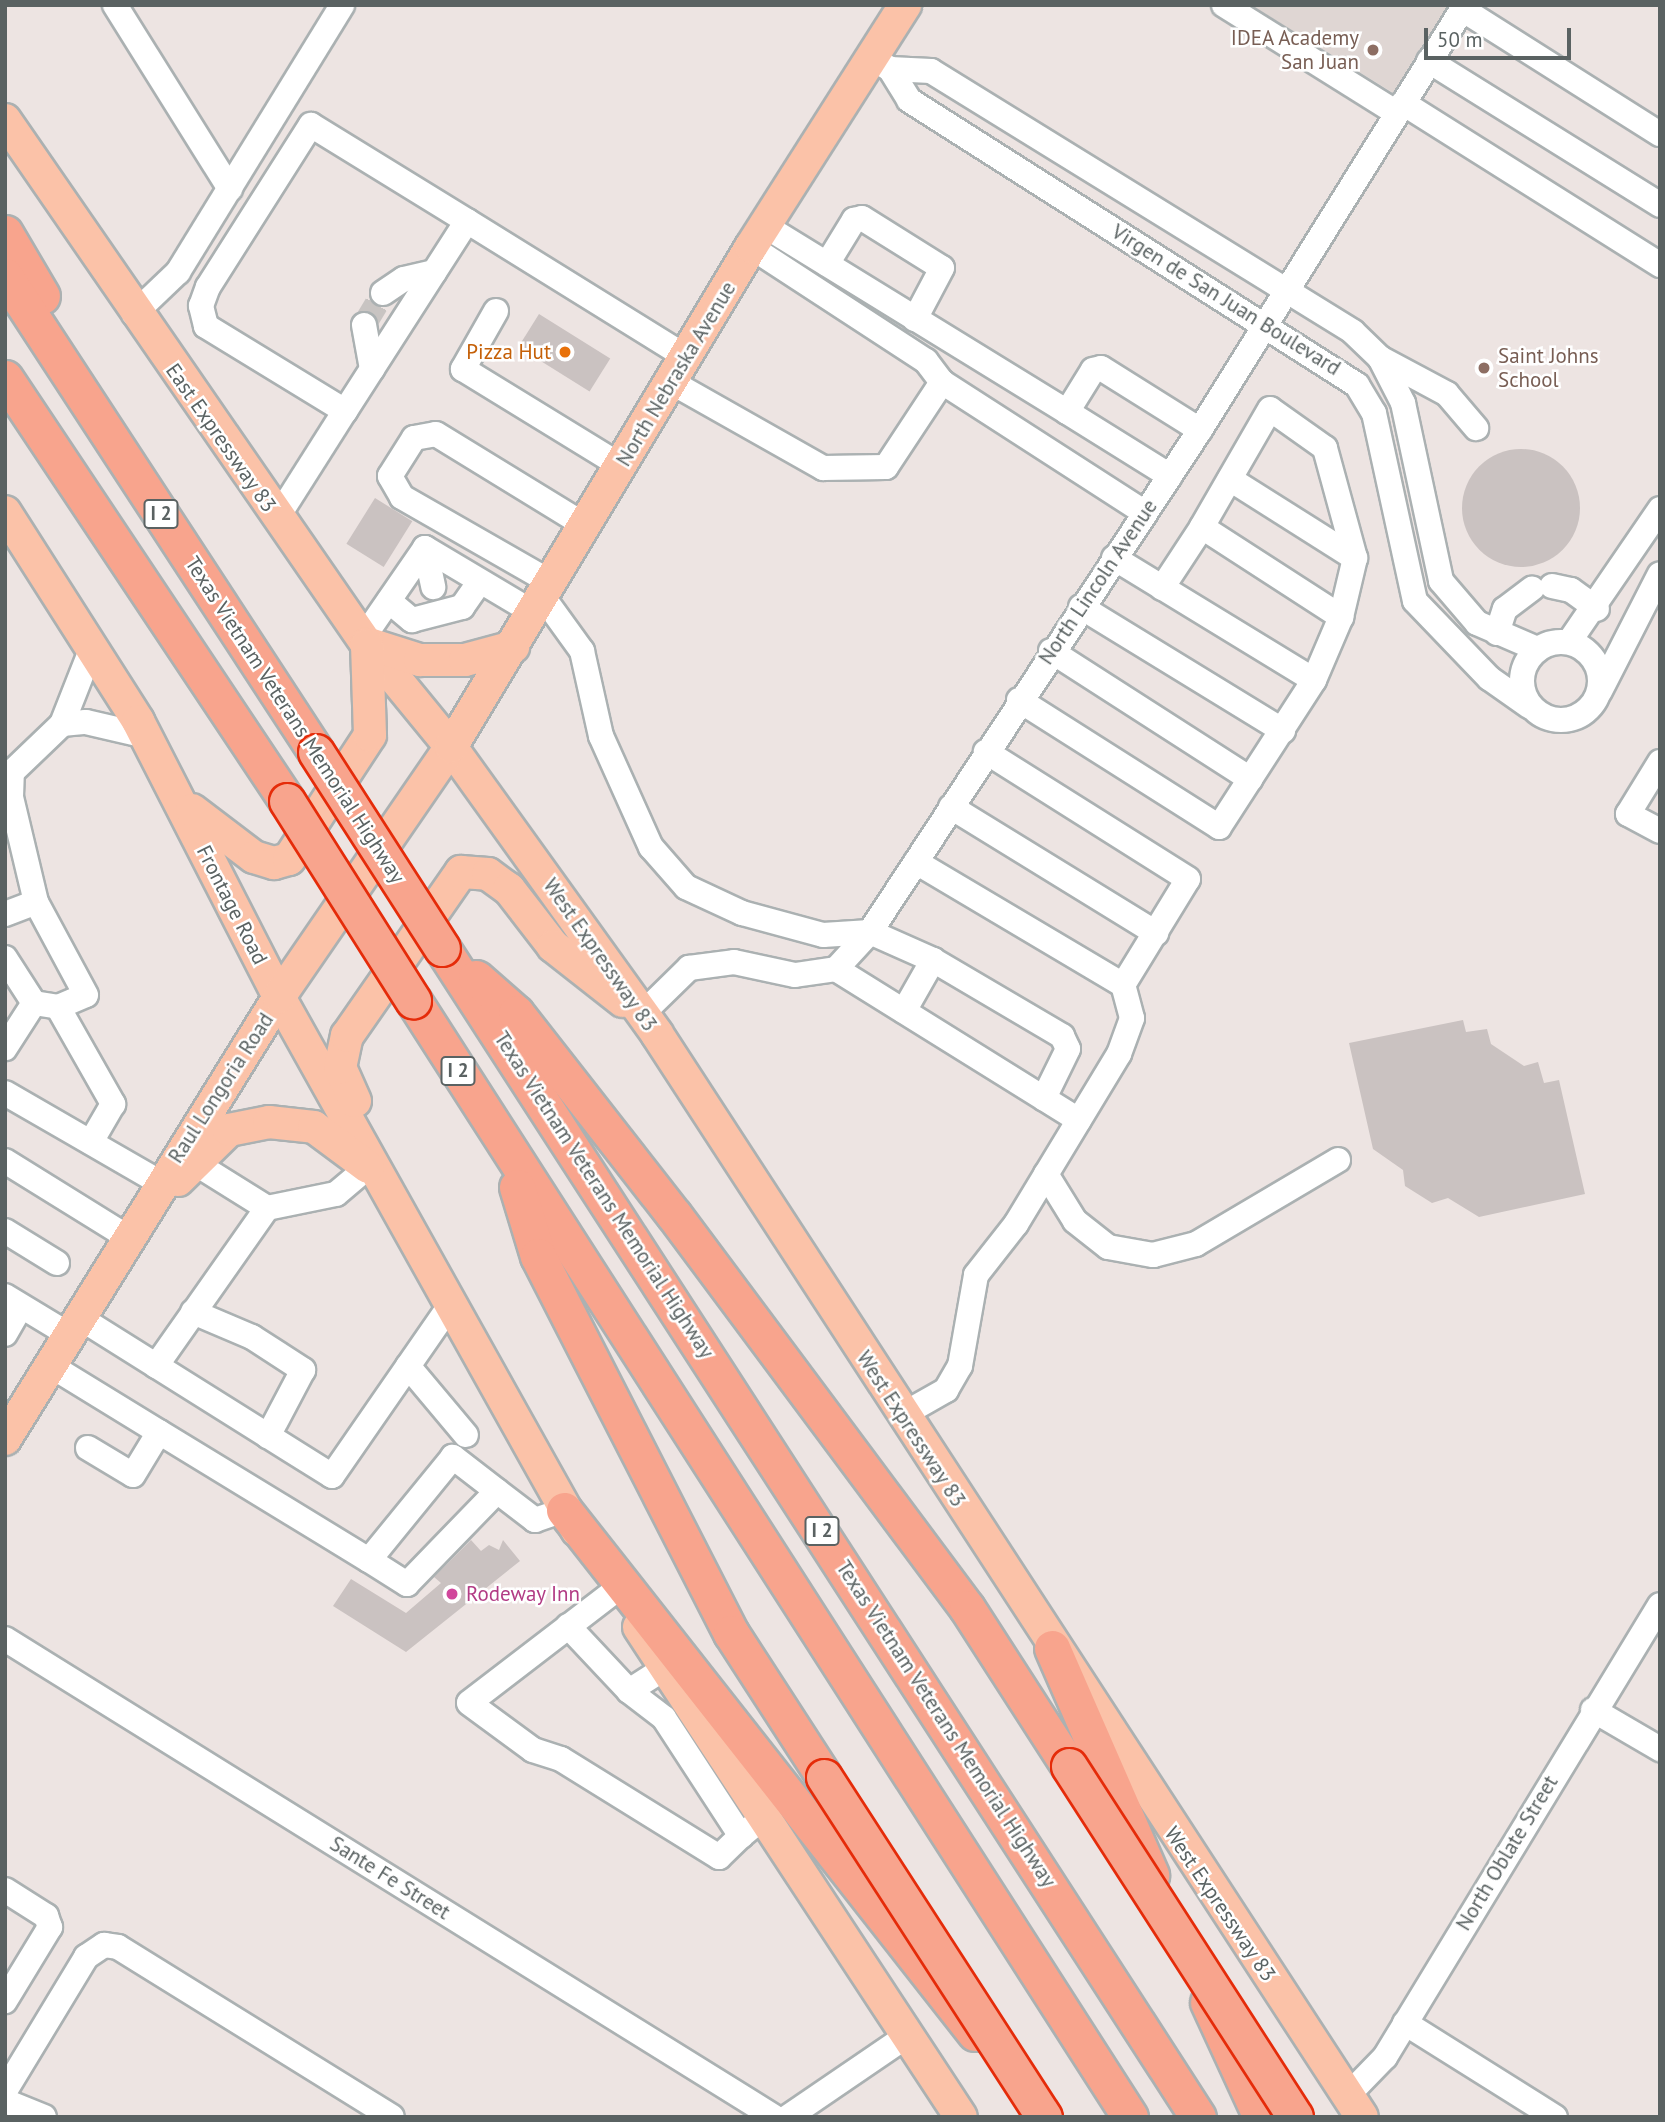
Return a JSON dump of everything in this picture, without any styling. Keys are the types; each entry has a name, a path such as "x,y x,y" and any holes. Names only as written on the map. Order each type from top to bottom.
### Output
{"highway":[{"path":"5,233 229,617"},
{"name":"Texas Vietnam Veterans Memorial Highway","path":"5,276 229,617 1198,2117"},
{"name":"I 2","path":"5,379 287,801 1130,2117"},
{"path":"5,391 68,475"},
{"path":"442,948 516,1013 674,1215 967,1608 1295,2117"},
{"path":"504,1143 538,1256 731,1633 1044,2117"},
{"path":"564,1510 1044,2117"},
{"path":"1052,1648 1261,2117"}],"main road":[{"name":"North Nebraska Avenue","path":"451,747 758,237 881,64 905,5"},
{"name":"East Expressway 83","path":"5,120 134,314 277,518 365,641 451,747"},
{"name":"Frontage Road","path":"5,512 146,736 279,997 375,1173 451,1304"},
{"path":"175,794 219,836 254,857 287,862 370,735 365,641 420,660 465,660 513,647"},
{"name":"Raul Longoria Road","path":"5,1439 132,1227 279,997 451,747"},
{"name":"West Expressway 83","path":"451,747 642,1014 1052,1648 1355,2106"},
{"path":"375,1173 340,1068 343,1048 453,876 488,874 509,889 580,971 642,1014"},
{"path":"132,1227 229,1130 270,1122 314,1127 375,1173"},
{"path":"451,1304 564,1510 665,1668 752,1826 908,2035 961,2117"}],"street":[{"path":"115,5 230,190"},
{"path":"134,314 178,272 342,5"},
{"path":"1224,5 1660,265"},
{"path":"1463,7 1660,134"},
{"name":"North Lincoln Avenue","path":"836,969 870,932 1051,651 1200,430 1463,7"},
{"path":"1429,61 1660,205"},
{"name":"Virgen de San Juan Boulevard","path":"881,64 931,71 1286,294 1353,332 1380,358 1403,403 1441,581 1458,608 1497,633 1538,649"},
{"name":"Virgen de San Juan Boulevard","path":"881,64 909,100 1357,386 1374,413 1415,601 1489,678 1529,706 1545,716 1572,719 1600,691 1660,574"},
{"path":"345,411 206,326 201,306 311,125 467,221 823,468 886,467 942,382"},
{"path":"827,264 862,218 942,268 915,319"},
{"path":"277,518 467,221"},
{"path":"758,237 827,264 1170,476"},
{"path":"758,237 926,361 942,382 1145,513"},
{"path":"383,293 404,279 434,272"},
{"path":"496,311 463,369 621,466"},
{"path":"364,325 372,369"},
{"path":"1380,358 1447,394 1476,428"},
{"path":"1067,412 1093,370 1101,368 1200,430"},
{"path":"1020,700 1219,827 1314,680 1341,617 1355,558 1325,448 1270,409 1202,527 1162,588"},
{"path":"586,526 436,434 414,438 390,476 402,497 543,598 582,651 600,736 652,846 686,887 742,913 823,935 870,932 933,960 1062,1036 1068,1049 1044,1098"},
{"path":"1230,479 1355,558"},
{"path":"1529,706 1523,671 1538,649 1569,642 1597,609 1660,509"},
{"path":"1202,527 1341,617"},
{"path":"425,548 479,583 543,598"},
{"path":"365,641 425,548"},
{"path":"425,548 436,602"},
{"path":"1114,558 1314,680"},
{"path":"389,601 412,620 436,602 462,607 479,583"},
{"path":"1497,633 1505,609 1542,588 1571,590 1597,609"},
{"path":"1081,607 1283,731"},
{"path":"1569,642 1591,654 1600,691"},
{"path":"5,1048 46,1005 86,995 36,902 11,797 12,772 62,724 92,648"},
{"path":"1051,651 1250,779"},
{"path":"62,724 86,722 146,736"},
{"path":"986,752 1188,879 1123,985"},
{"path":"1660,762 1628,814 1660,831"},
{"path":"951,807 1156,933"},
{"path":"902,1415 946,1390 960,1366 976,1275 1046,1174 1079,1120 1119,1054 1132,1018 1123,985 916,862"},
{"path":"5,914 36,902"},
{"path":"5,958 46,1005 113,1104 91,1142"},
{"path":"904,1011 933,960"},
{"path":"642,1014 689,968 733,962 795,975 836,969 1079,1120"},
{"path":"5,1093 161,1183"},
{"path":"1046,1174 1075,1221 1108,1247 1153,1255 1196,1244 1338,1160"},
{"path":"5,1161 132,1227"},
{"path":"195,1163 267,1208"},
{"path":"156,1366 267,1208 336,1194 375,1173"},
{"path":"5,1231 57,1263"},
{"path":"5,1334 13,1301 72,1325 156,1366 332,1476 451,1304"},
{"path":"193,1312 251,1337 303,1370 268,1436"},
{"path":"48,1364 407,1584 497,1491"},
{"path":"408,1366 466,1435"},
{"path":"88,1448 133,1475 159,1432"},
{"path":"369,1560 453,1457 535,1520 564,1510"},
{"path":"568,1626 629,1691 664,1718 752,1826 719,1857 561,1759 533,1750 469,1703 568,1626 616,1590"},
{"name":"North Oblate Street","path":"1355,2106 1593,1710 1660,1605"},
{"name":"Sante Fe Street","path":"5,1639 775,2117"},
{"path":"629,1691 665,1668"},
{"path":"1593,1710 1660,1749"},
{"path":"5,1890 46,1916 50,1927 5,2001"},
{"path":"5,2091 86,1957 104,1945 118,1947 392,2117"},
{"path":"1405,2023 1555,2117"},
{"path":"788,2117 908,2035"},
{"path":"5,2101 44,2117"}],"shaded area":[{"name":"IDEA Academy San Juan","path":"1251,5 1450,5 1395,94"}],"building":[{"name":"Pizza Hut","path":"539,314 610,359 590,392 518,347"},
{"path":"1521,449 1544,453 1563,466 1576,485 1580,508 1576,531 1563,550 1544,563 1521,567 1498,563 1479,550 1466,531 1462,508 1466,485 1479,466 1498,453"},
{"path":"375,498 412,521 384,567 346,544"},
{"path":"1463,1020 1466,1032 1487,1029 1491,1044 1524,1066 1538,1062 1544,1083 1559,1080 1585,1194 1479,1217 1448,1198 1432,1203 1405,1186 1403,1170 1373,1149 1349,1043"},
{"name":"Rodeway Inn","path":"471,1540 481,1551 489,1545 499,1550 503,1540 520,1561 406,1652 333,1606 351,1579 406,1613 441,1583 434,1577"}],"tunnel":[{"path":"364,325 383,293"}],"place":[{"name":"IDEA Academy San Juan","path":"1373,50"},
{"name":"Pizza Hut","path":"565,352"},
{"name":"Saint Johns School","path":"1484,368"},
{"name":"Rodeway Inn","path":"452,1594"}]}
